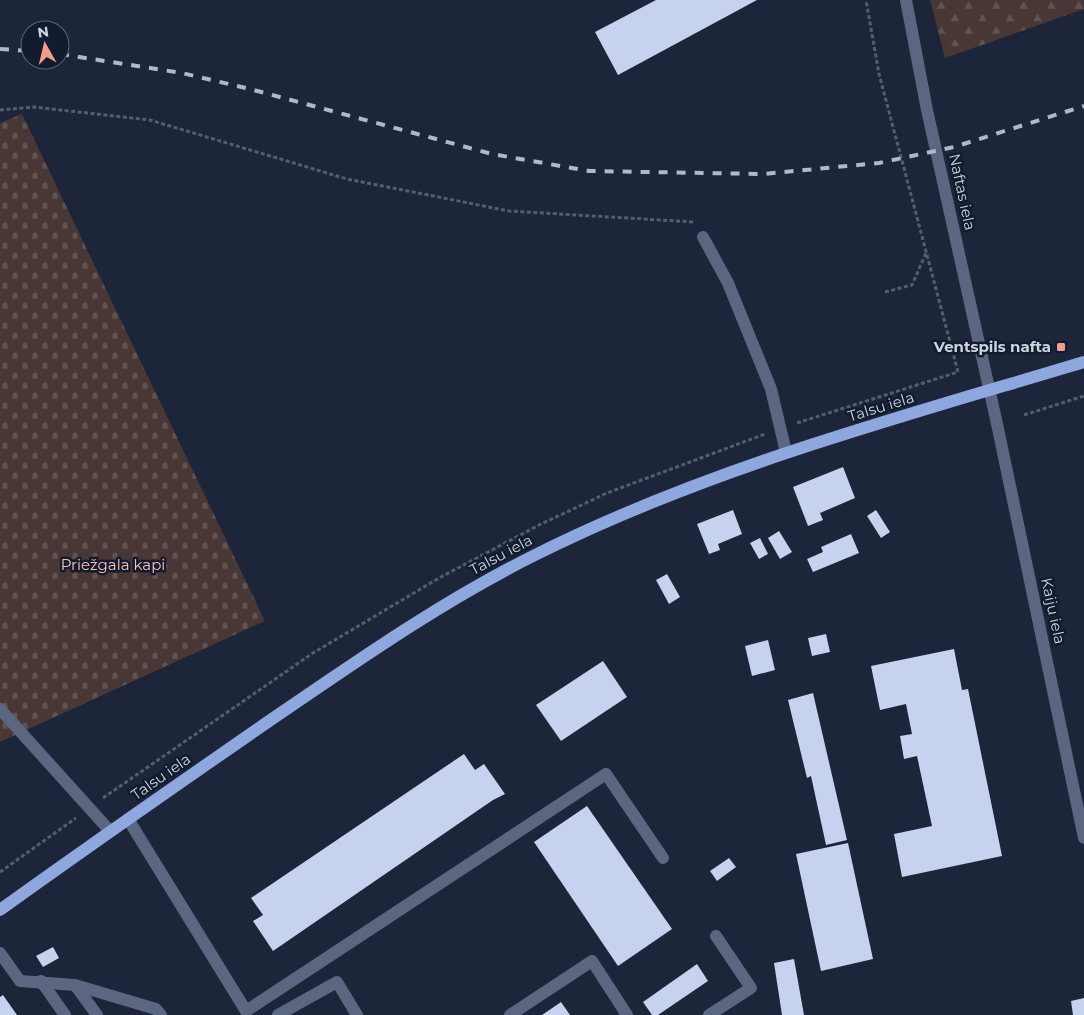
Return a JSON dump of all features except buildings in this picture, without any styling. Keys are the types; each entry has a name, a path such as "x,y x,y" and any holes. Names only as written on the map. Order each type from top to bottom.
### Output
{"main road":[{"name":"Talsu iela","path":"0,910 110,831 410,624 533,556 668,496 786,452 1084,362"}],"street":[{"name":"Naftas iela","path":"906,0 931,127 989,391"},
{"path":"703,237 728,283 771,390 786,452"},
{"name":"Kaiju iela","path":"989,391 1084,838"},
{"path":"0,709 110,831"},
{"path":"128,819 246,1011 606,774 664,858"},
{"path":"709,1015 750,988 716,936"},
{"path":"0,953 20,981 41,981 75,985 156,1008 161,1015"},
{"path":"510,1015 592,961 627,1015"},
{"path":"41,981 65,1015"},
{"path":"278,1015 337,982 357,1015"},
{"path":"75,985 96,1015"}],"path":[{"path":"866,0 879,74 958,372"},
{"path":"0,110 34,107 150,120 348,179 509,211 695,222 703,237"},
{"path":"885,292 912,285 926,253"},
{"path":"1024,415 1084,396"}],"green space":[{"path":"930,0 1084,0 1084,9 945,58"},
{"name":"Priežgala kapi","path":"22,114 265,621 0,742 0,123"}],"railway":[{"path":"0,49 20,50"},
{"path":"70,56 182,73 250,89 492,154 589,171 763,174 879,163 954,147 1084,106"}],"place":[{"name":"Ventspils nafta","path":"1061,347"}]}
